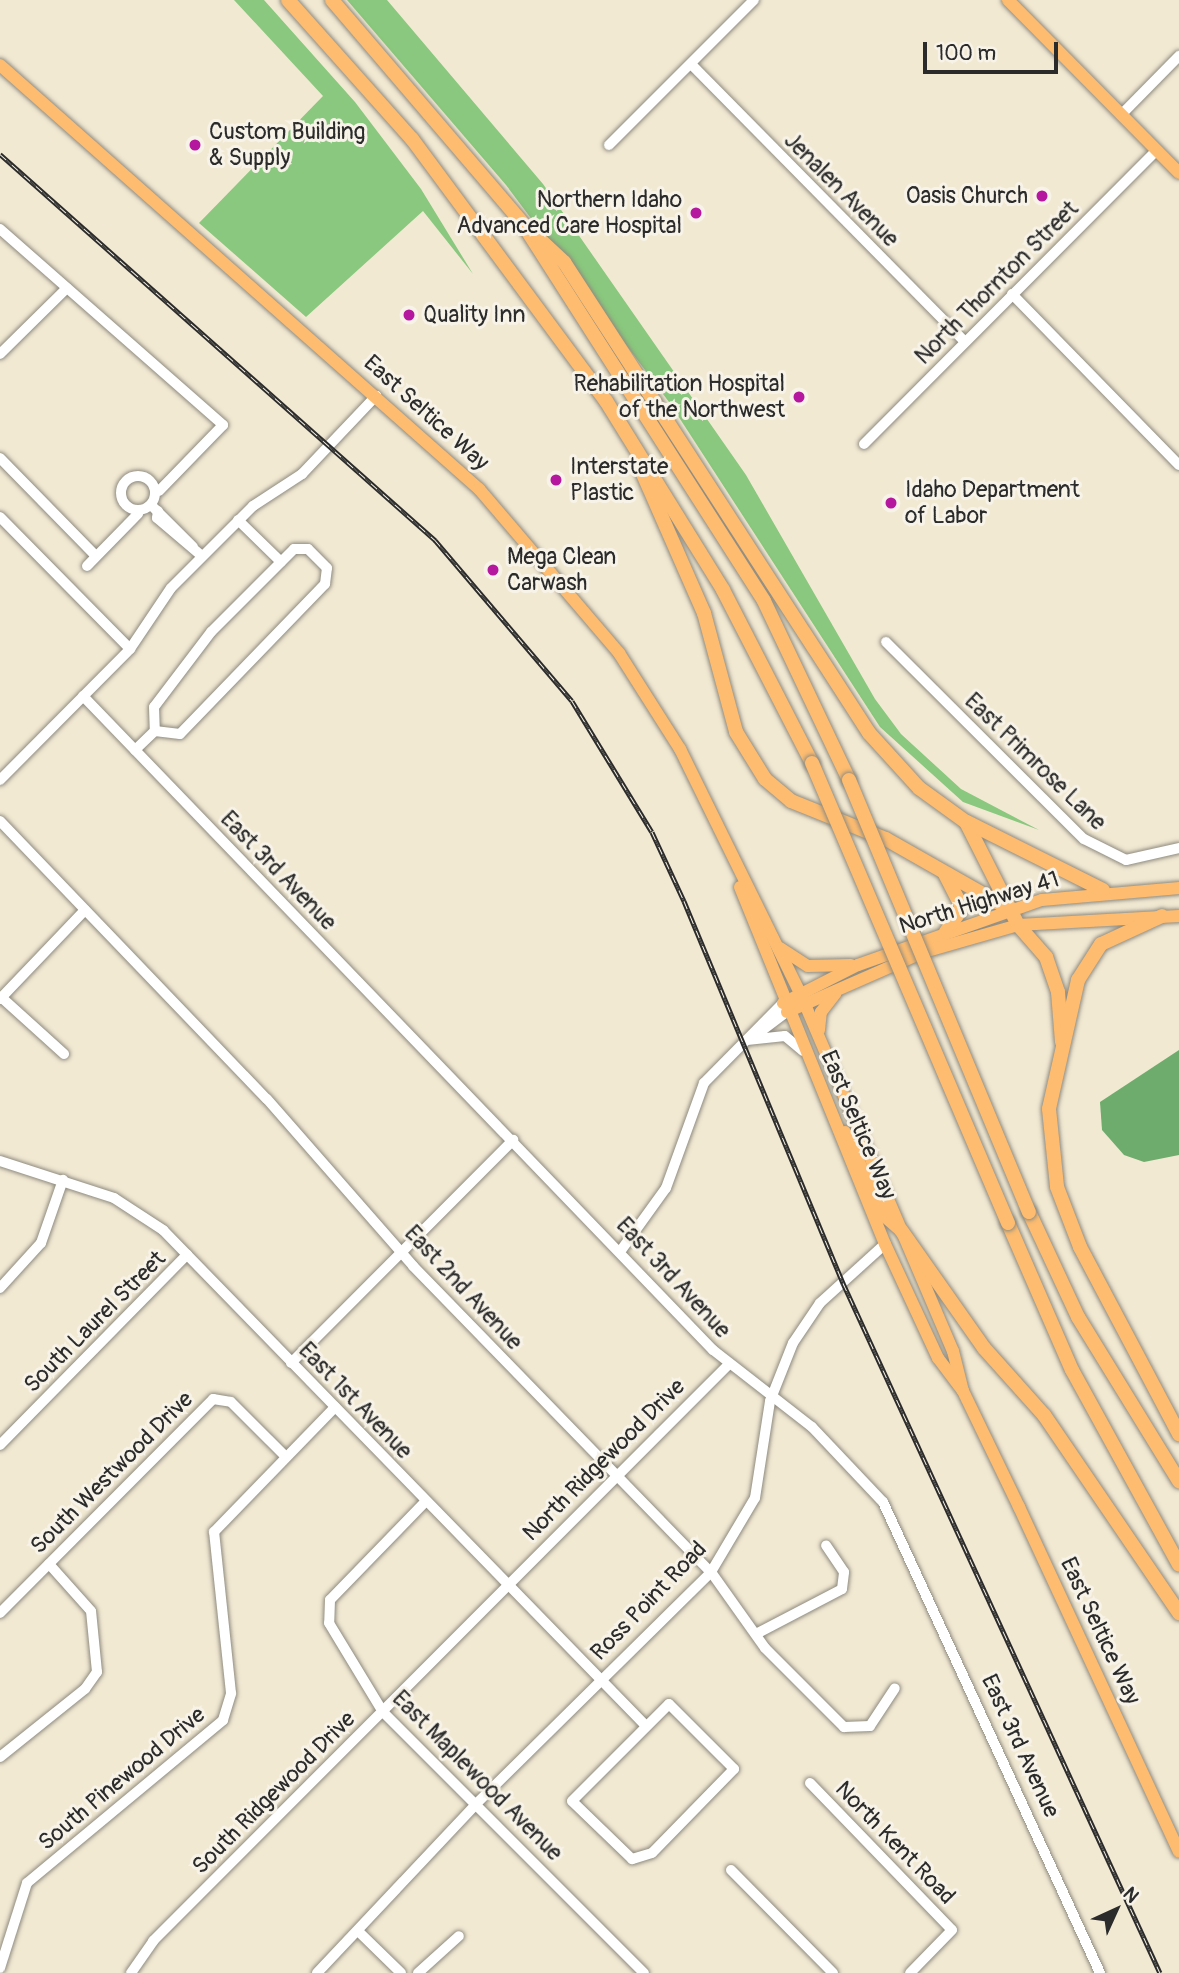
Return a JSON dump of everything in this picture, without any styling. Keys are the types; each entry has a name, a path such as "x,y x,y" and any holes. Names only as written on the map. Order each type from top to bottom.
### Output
{"highway":[{"path":"288,0 412,139 606,401 723,590 812,763 1072,1370 1179,1565"},
{"path":"332,0 523,224 564,262 869,733 919,788 966,822 1103,890"},
{"path":"523,224 764,601 849,780 1029,1212 1078,1317 1179,1481"},
{"path":"606,401 690,574 736,732 751,760 791,801 940,867 1012,910"},
{"path":"966,822 1018,925 1046,957 1058,992 1062,1042"},
{"path":"940,867 960,895 962,908 946,932"},
{"path":"1162,916 1101,944 1074,991 1049,1110 1057,1187 1104,1301 1179,1434"},
{"path":"901,1230 984,1348 1044,1415 1179,1613"}],"main road":[{"path":"1007,0 1179,173"},
{"name":"East Seltice Way","path":"0,65 479,489 602,629 664,720 734,867 778,946 953,1351 963,1391 1179,1852"},
{"name":"East Seltice Way","path":"734,867 785,1007 885,1244 938,1358 963,1391"},
{"name":"North Highway 41","path":"802,999 858,965 1012,910 1103,890 1179,888"},
{"name":"North Highway 41","path":"802,999 838,992 924,952 1018,925 1179,916"},
{"path":"778,946 808,966 858,965"},
{"path":"821,1042 818,1018 838,992"},
{"path":"785,1007 802,999"},
{"path":"825,1101 887,1220 901,1230"},
{"name":"Ross Point Road","path":"885,1244 901,1230"}],"street":[{"path":"609,145 754,0"},
{"path":"1121,114 1179,56"},
{"name":"Jenalen Avenue","path":"691,64 965,342"},
{"name":"North Thornton Street","path":"864,444 1157,150"},
{"path":"0,229 223,425 87,566"},
{"path":"0,354 67,288"},
{"path":"1012,294 1179,464"},
{"path":"0,780 130,649 158,603 202,556 238,520 302,474 376,396"},
{"path":"0,458 96,556"},
{"path":"138,514 124,501 126,480 141,477 159,491"},
{"path":"149,502 193,540 193,547 202,556"},
{"path":"0,517 130,649"},
{"path":"238,520 281,562"},
{"path":"135,750 155,730 154,706 211,632 281,562 305,547 327,568 328,580 180,734 155,730"},
{"name":"East Primrose Lane","path":"886,642 1082,838 1126,860 1179,848"},
{"name":"East 3rd Avenue","path":"83,696 622,1249 727,1365 770,1401 812,1427 883,1502 1098,1972"},
{"name":"East 2nd Avenue","path":"0,821 267,1099 401,1252 711,1572 756,1634 849,1730 870,1726 895,1688"},
{"path":"64,1055 1,998 85,910"},
{"path":"622,1249 666,1188 704,1083 746,1040 785,1007"},
{"path":"746,1040 785,1036 803,1051"},
{"path":"291,1363 513,1140"},
{"name":"East 1st Avenue","path":"0,1161 63,1180 134,1208 187,1255 646,1726"},
{"path":"0,1288 41,1243 63,1180"},
{"name":"Ross Point Road","path":"317,1973 477,1803 711,1572 755,1498 770,1401 807,1319 885,1244"},
{"name":"South Laurel Street","path":"1,1444 187,1255"},
{"name":"North Ridgewood Drive","path":"509,1584 727,1365"},
{"name":"South Westwood Drive","path":"2,1607 49,1564 213,1399 231,1402 285,1456"},
{"name":"South Pinewood Drive","path":"0,1968 27,1883 228,1712 214,1532 335,1407"},
{"name":"East Maplewood Avenue","path":"426,1501 342,1587 327,1618 383,1712 477,1803 644,1973"},
{"path":"756,1634 842,1589 844,1573 825,1545"},
{"path":"0,1756 85,1689 97,1672 91,1611 49,1564"},
{"name":"South Ridgewood Drive","path":"131,1973 153,1941 509,1584"},
{"path":"669,1704 734,1769 638,1860 572,1801 646,1726 669,1704"},
{"name":"North Kent Road","path":"810,1783 952,1930 910,1973"},
{"path":"731,1870 833,1973"},
{"path":"358,1931 401,1973"},
{"path":"418,1973 458,1936"}],"green space":[{"path":"234,0 264,0 355,102 421,189 473,274 423,211 306,317 199,223 323,96"},
{"path":"347,0 387,0 543,184 746,475 875,699 901,734 961,789 1039,830 963,802 880,727 669,402 506,185"},
{"path":"1179,1050 1179,1155 1144,1162 1124,1155 1102,1130 1100,1102"}],"railway":[{"path":"0,154 435,540 572,701 652,832 684,901 843,1283 1160,1973"}],"place":[{"name":"Custom Building & Supply","path":"195,145"},
{"name":"Oasis Church","path":"1042,196"},
{"name":"Northern Idaho Advanced Care Hospital","path":"696,213"},
{"name":"Quality Inn","path":"409,315"},
{"name":"Rehabilitation Hospital of the Northwest","path":"799,397"},
{"name":"Interstate Plastic","path":"556,480"},
{"name":"Idaho Department of Labor","path":"891,503"},
{"name":"Mega Clean Carwash","path":"493,570"}]}
